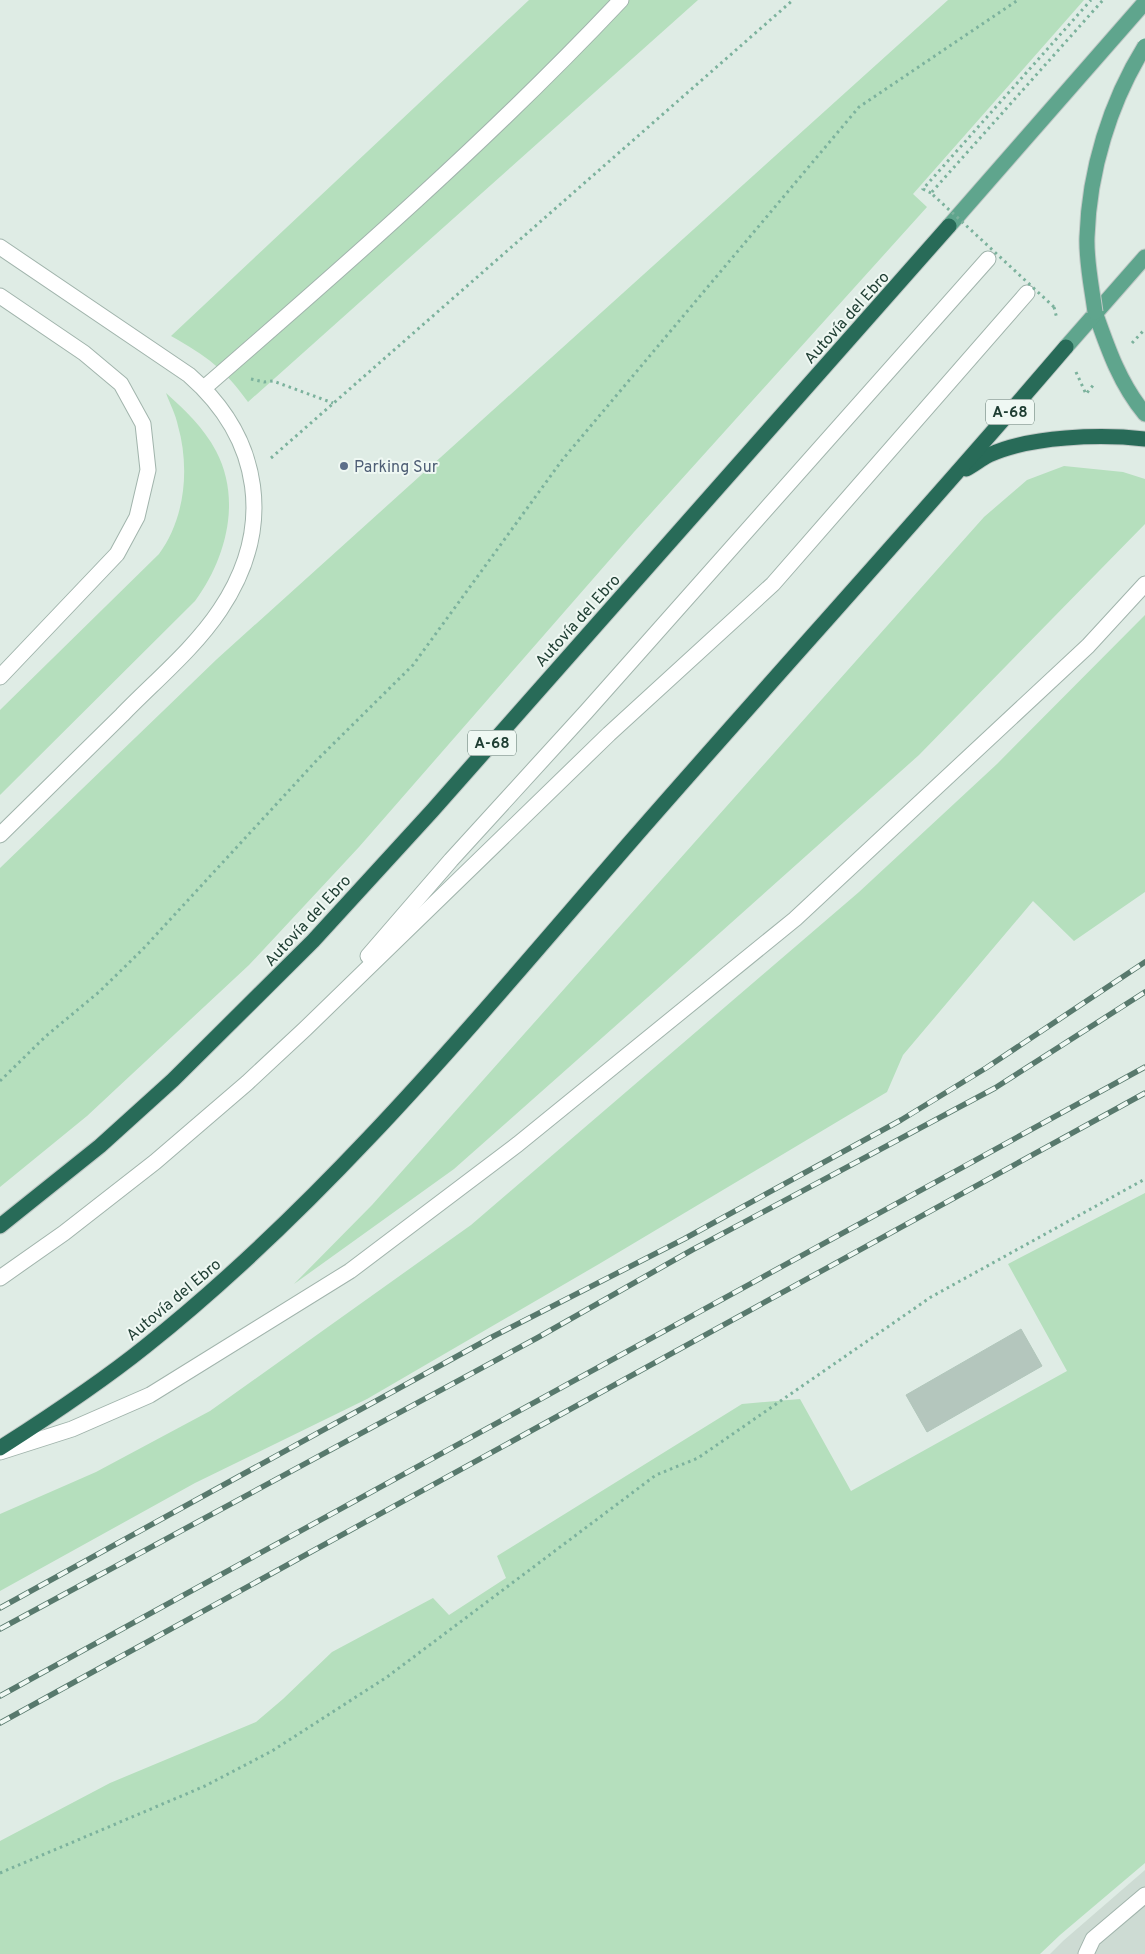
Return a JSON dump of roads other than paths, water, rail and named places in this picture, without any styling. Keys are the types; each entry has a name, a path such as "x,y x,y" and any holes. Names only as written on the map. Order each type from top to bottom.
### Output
{"highway":[{"name":"Autovía del Ebro","path":"0,1226 100,1146 173,1080 313,941 432,811 952,222"},
{"name":"Autovía del Ebro","path":"0,1448 55,1413 146,1346 232,1272 315,1192 437,1063 744,711 954,477 1066,347"},
{"path":"954,477 990,455 1016,446 1068,438 1119,436 1145,439"}],"main road":[{"name":"Autovía del Ebro","path":"952,222 1145,2"},
{"path":"1145,46 1135,61 1115,106 1098,156 1087,239 1095,312 1113,363 1132,399 1145,414"},
{"name":"Autovía del Ebro","path":"1066,347 1145,257"}],"street":[{"path":"204,388 381,230 522,100 621,0"},
{"path":"0,247 189,375 204,388 230,420 252,475 255,496 249,545 240,573 220,610 192,645 0,835"},
{"path":"305,1029 451,860 599,697 988,259"},
{"path":"0,1278 64,1234 155,1162 305,1029 609,734 773,584 1027,293"},
{"path":"0,296 84,353 121,384 143,424 148,470 138,517 117,554 0,677"},
{"path":"0,1452 72,1429 150,1395 350,1271 503,1155 795,919 1088,646 1145,584"},
{"path":"1079,1954 1093,1939 1145,1895"},
{"path":"1086,1954 1093,1939"}],"railway":[{"path":"0,1608 492,1337 684,1239 901,1120 986,1068 1145,962"},
{"path":"0,1629 537,1338 692,1250 995,1088 1145,992"},
{"path":"0,1696 1145,1067"},
{"path":"0,1723 1145,1093"}],"place":[{"name":"Parking Sur","path":"344,466"}]}
